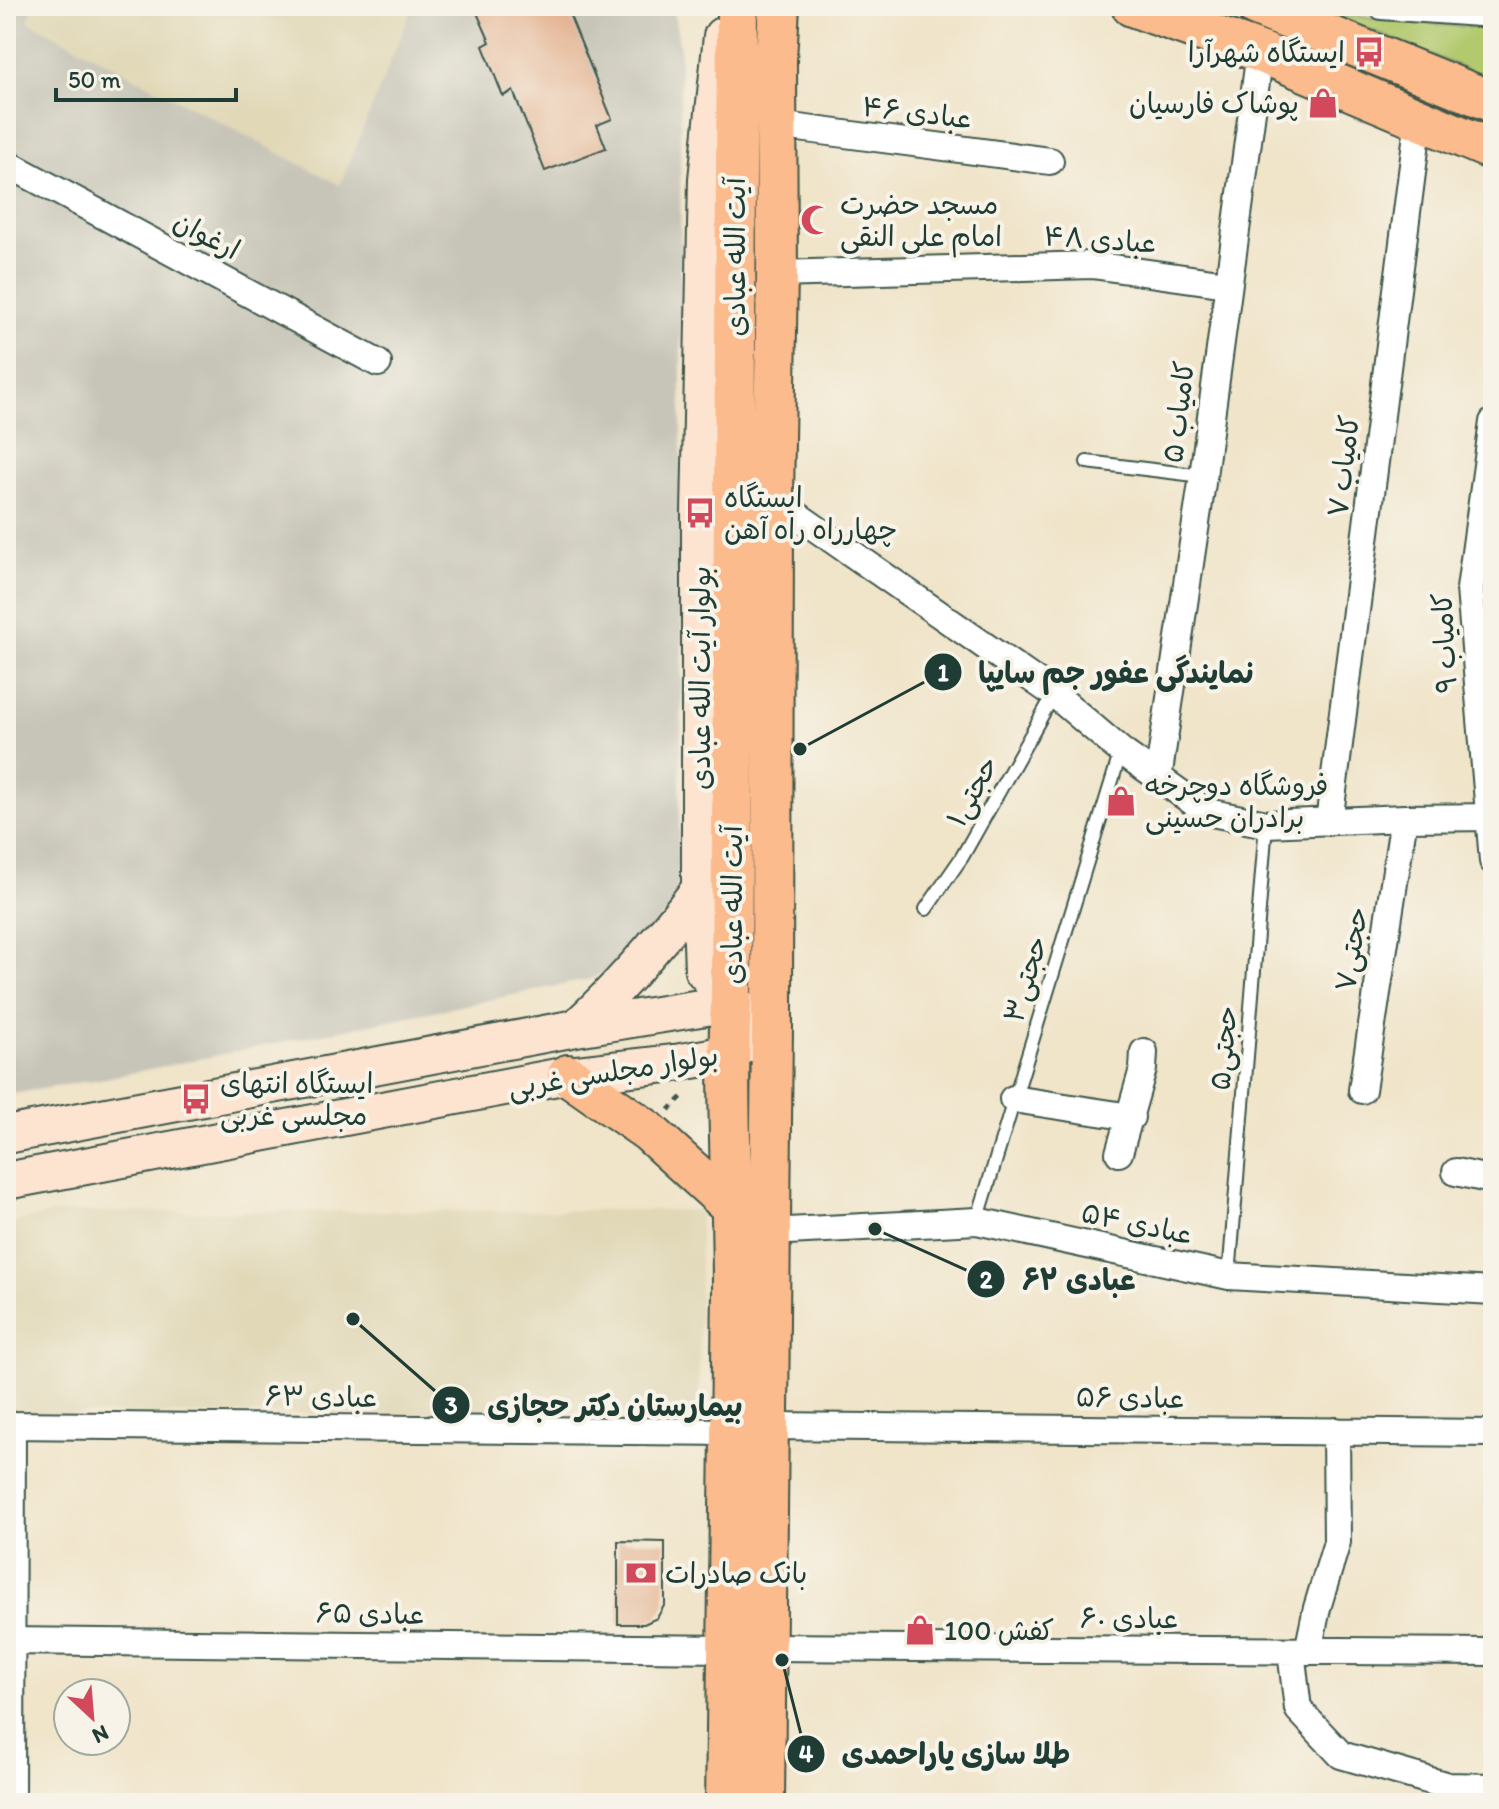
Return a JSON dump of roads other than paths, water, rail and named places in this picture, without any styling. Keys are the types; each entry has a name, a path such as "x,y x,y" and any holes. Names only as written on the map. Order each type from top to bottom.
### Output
{"main road":[{"name":"آیت الله عبادی","path":"726,1803 746,1648 750,1429 769,1232 776,60 779,6"},
{"path":"776,60 803,6"},
{"path":"1132,6 1260,52 1493,150"},
{"path":"1256,6 1493,102"},
{"name":"آیت الله عبادی","path":"726,9 736,108 729,1054 733,1208 750,1429"},
{"name":"بولوار آیت الله عبادی","path":"726,9 707,179 700,513 700,889 703,970 731,1003"},
{"path":"576,1028 629,978 700,889"},
{"name":"بولوار مجلسی غربی","path":"6,1135 576,1028 731,1003 772,1027 729,1054 568,1075 6,1181"},
{"path":"568,1075 648,1131 733,1208"},
{"name":"آیت الله عبادی","path":"746,1648 764,1803"}],"street":[{"path":"1382,6 1493,14"},
{"name":"کامیاب ۵","path":"1158,779 1203,476 1260,52"},
{"name":"کامیاب ۷","path":"1329,822 1419,118"},
{"name":"عبادی ۴۶","path":"776,125 1050,161"},
{"name":"ارغوان","path":"6,163 378,363"},
{"name":"عبادی ۴۸","path":"777,274 1092,265 1227,284"},
{"name":"کامیاب ۹","path":"1493,422 1486,513 1470,589 1493,861"},
{"path":"773,496 1054,694 1121,751 1207,812 1266,824 1491,818"},
{"name":"حجتی۷","path":"1362,1090 1404,818"},
{"path":"1119,1153 1143,1069 1144,1052"},
{"path":"1013,1099 1131,1117"},
{"path":"1456,1172 1493,1180"},
{"name":"عبادی ۵۴","path":"769,1232 977,1221 1229,1276 1493,1291"},
{"path":"9,1425 11,1803"},
{"name":"عبادی ۶۳","path":"9,1425 750,1429"},
{"name":"عبادی ۵۶","path":"750,1429 1493,1433"},
{"path":"1336,1431 1337,1542 1300,1651 1298,1709 1341,1755 1448,1786 1493,1787"},
{"name":"عبادی ۶۵","path":"9,1641 746,1648"},
{"name":"عبادی ۶۰","path":"746,1648 1493,1652"}],"lane":[{"path":"1087,462 1203,476"},
{"name":"حجتی۱","path":"926,909 962,857 1054,694"},
{"name":"حجتی۳","path":"977,1221 1121,751"},
{"name":"حجتی۵","path":"1229,1276 1266,824"}],"place":[{"name":"ایستگاه شهرآرا","path":"1369,52"},
{"name":"پوشاک فارسیان","path":"1323,103"},
{"name":"مسجد حضرت امام علی النقی","path":"816,220"},
{"name":"ایستگاه چهارراه راه آهن","path":"700,513"},
{"name":"نمایندگی عفور جم سایپا","path":"800,749"},
{"name":"فروشگاه دوچرخه برادران حسینی","path":"1121,801"},
{"name":"ایستگاه انتهای مجلسی غربی","path":"196,1099"},
{"name":"عبادی ۶۲","path":"875,1229"},
{"name":"بیمارستان دکتر حجازی","path":"353,1319"},
{"name":"بانک صادرات","path":"641,1573"},
{"name":"کفش 100","path":"920,1630"},
{"name":"طلا سازی یاراحمدی","path":"782,1660"}]}
